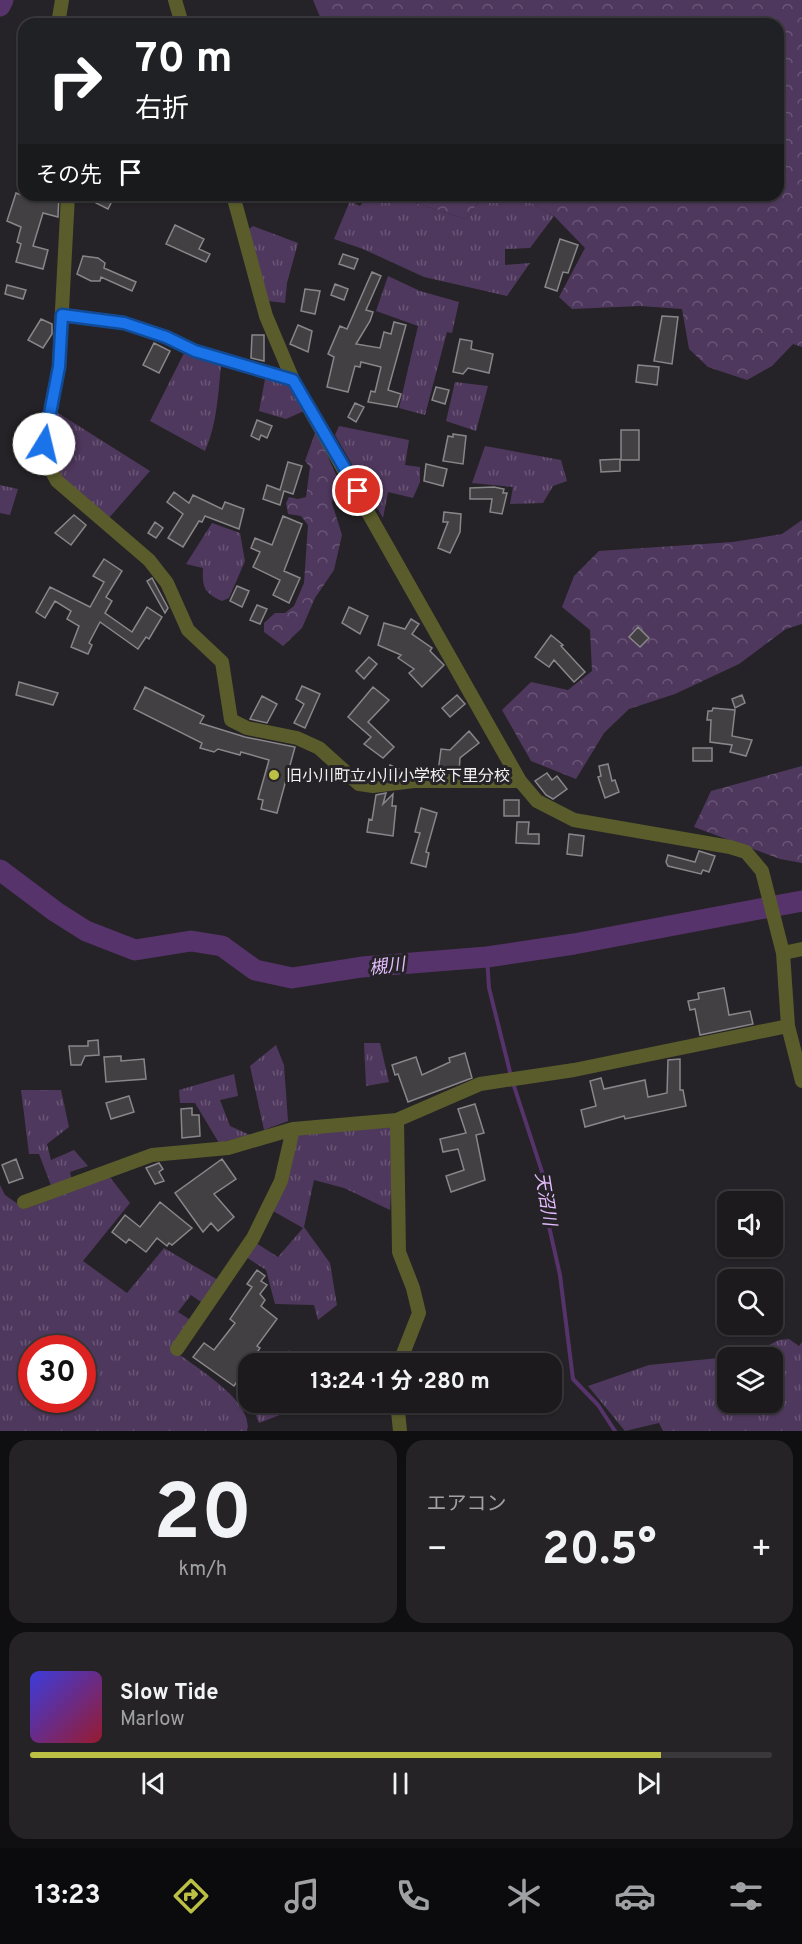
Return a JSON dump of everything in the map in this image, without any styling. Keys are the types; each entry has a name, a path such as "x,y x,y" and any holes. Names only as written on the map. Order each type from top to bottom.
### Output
{"street":[{"path":"59,18 62,0"},
{"path":"175,0 180,18"},
{"path":"68,201 59,367 44,444 46,461 57,481 149,560 167,583 188,630 222,662 231,720 247,728 297,738 319,748 359,784 520,781"},
{"path":"235,201 266,316 293,380 520,781 537,801 574,820 730,847 746,852 763,875 782,950 788,1026 802,1080"},
{"path":"62,315 124,323 166,337 195,351 293,380"},
{"path":"782,950 802,949"},
{"path":"24,1202 152,1155 228,1148 293,1129 397,1120 480,1084 574,1070 788,1026"},
{"path":"397,1120 399,1252 413,1288 419,1314 403,1353"},
{"path":"177,1349 253,1238 281,1181 293,1129"},
{"path":"398,1413 400,1431"}],"green space":[{"path":"313,0 802,0 802,347 793,344 772,366 747,380 708,367 689,349 682,309 640,306 572,309 559,297 585,248 554,216 528,201 784,201 784,18 320,18"},
{"path":"350,201 360,206 364,201 409,201 466,219 480,201 528,201 554,216 530,248 505,249 505,265 530,263 507,296 424,277 363,249 334,239"},
{"path":"409,201 480,201 466,219"},
{"path":"253,226 298,243 287,283 285,303 268,301 249,229"},
{"path":"388,276 420,291 459,302 452,333 447,332 425,415 399,408 418,326 376,311"},
{"path":"184,353 221,366 215,420 205,451 150,421"},
{"path":"265,379 291,386 304,411 286,419 259,411"},
{"path":"455,382 488,386 476,431 446,421"},
{"path":"55,411 150,471 108,519 67,486 53,464 51,433"},
{"path":"339,426 409,440 405,465 420,467 420,482 413,498 388,492 383,518 335,435"},
{"path":"316,430 337,477 332,503 342,535 334,570 315,598 302,628 283,646 264,632 264,623 275,613 285,613 294,606 304,583 308,525 301,516 288,514 286,503 289,497 298,499 306,497 310,467 305,461"},
{"path":"485,446 561,460 567,481 553,486 543,503 510,504 513,487 472,483"},
{"path":"0,485 18,489 10,515 0,513"},
{"path":"802,520 802,624 786,629 739,664 675,694 629,709 604,733 576,779 531,761 502,710 531,682 568,690 592,671 590,630 562,607 574,576 599,551 733,542 782,534"},
{"path":"212,523 240,533 245,561 229,598 222,601 205,589 203,568 186,564"},
{"path":"802,766 802,863 780,859 694,827 711,791"},
{"path":"364,1043 380,1043 389,1082 366,1086"},
{"path":"276,1045 284,1065 288,1121 264,1130 250,1066"},
{"path":"234,1074 238,1096 220,1100 230,1126 250,1135 219,1143 195,1103 180,1103 179,1090"},
{"path":"21,1090 61,1090 69,1127 47,1144 51,1160 74,1150 88,1166 70,1172 72,1180 52,1188 39,1154 29,1154"},
{"path":"390,1126 395,1128 390,1210 344,1188 314,1180 304,1227 330,1263 337,1305 318,1320 314,1305 275,1304 266,1270 246,1257 256,1243 278,1257 303,1228 273,1211 297,1134"},
{"path":"109,1176 130,1203 83,1261 127,1293 164,1248 218,1280 204,1304 191,1295 178,1312 192,1321 172,1349 232,1396 238,1403 238,1413 244,1413 247,1431 0,1431 0,1185 5,1195 25,1209"},
{"path":"789,1339 799,1346 802,1342 802,1431 663,1431 659,1423 625,1431 588,1386 649,1365 717,1358 717,1413 783,1413 783,1347 765,1347 779,1340"},
{"path":"255,1413 285,1413 259,1423"}],"building":[{"path":"16,193 18,201 59,201 58,217 43,213 33,246 48,250 43,269 16,262 21,244 17,242 21,227 7,221"},
{"path":"97,201 112,201 108,209 96,203"},
{"path":"175,225 204,239 199,249 210,254 206,262 166,244"},
{"path":"560,239 578,245 568,273 563,272 557,291 545,287"},
{"path":"343,254 358,259 354,269 339,264"},
{"path":"83,256 98,258 105,263 104,268 136,282 132,291 101,277 100,281 91,281 77,274"},
{"path":"372,272 381,276 366,310 373,312 356,344 380,348 384,332 391,334 394,322 406,325 388,390 401,394 397,407 368,402 371,391 375,392 381,367 361,362 360,367 355,366 348,392 327,387 334,357 328,354 340,326 347,329"},
{"path":"335,284 348,289 344,300 331,295"},
{"path":"7,285 26,290 23,299 5,294"},
{"path":"305,289 320,291 315,314 301,311"},
{"path":"662,316 678,317 672,364 654,361"},
{"path":"41,319 52,324 52,334 43,348 28,340"},
{"path":"298,325 312,331 308,352 290,344"},
{"path":"252,335 264,335 264,361 251,358"},
{"path":"460,339 472,341 471,349 493,354 489,373 468,368 463,374 453,372"},
{"path":"154,343 170,351 159,373 143,365"},
{"path":"638,365 659,367 657,385 636,382"},
{"path":"436,387 449,390 445,404 432,400"},
{"path":"355,403 364,407 356,422 348,417"},
{"path":"257,420 272,426 267,438 261,435 259,440 251,436"},
{"path":"621,430 639,430 639,460 621,460"},
{"path":"453,434 466,436 463,464 443,461 448,436 453,437"},
{"path":"620,459 620,471 601,472 600,460"},
{"path":"288,462 302,466 293,494 284,491 280,505 263,499 267,485 280,490"},
{"path":"426,464 447,469 443,486 424,481"},
{"path":"470,488 504,489 503,493 507,493 502,514 490,512 492,499 470,499"},
{"path":"174,492 189,503 193,495 222,509 225,502 244,509 239,529 205,516 202,522 199,521 183,547 168,538 183,514 167,502"},
{"path":"444,512 461,514 460,532 450,553 438,548 448,522 443,522"},
{"path":"74,515 86,525 71,545 55,533"},
{"path":"283,516 302,524 284,571 300,578 289,603 273,595 280,580 253,567 260,552 251,548 255,538 272,545"},
{"path":"155,522 163,528 156,538 148,533"},
{"path":"104,559 122,571 106,597 112,601 105,613 132,632 147,607 162,617 149,639 146,637 138,649 100,622 89,643 92,645 88,654 71,647 79,626 67,619 71,611 55,601 45,618 36,612 50,587 90,607 104,582 93,576"},
{"path":"152,578 168,608 165,613 147,581"},
{"path":"237,586 249,591 242,607 230,601"},
{"path":"257,605 267,609 260,624 250,620"},
{"path":"349,607 368,616 360,634 342,623"},
{"path":"411,619 419,624 412,634 432,648 430,651 444,665 422,687 409,673 414,669 398,658 401,655 378,645 384,623 405,629"},
{"path":"638,627 649,638 640,647 629,637"},
{"path":"551,635 563,645 561,646 585,672 574,682 554,660 549,667 535,657"},
{"path":"369,657 377,664 364,679 356,671"},
{"path":"19,682 58,693 53,705 16,695"},
{"path":"302,686 320,694 305,728 294,723 304,704 296,699"},
{"path":"145,687 204,716 200,723 245,737 295,747 277,813 261,809 263,800 258,799 269,760 241,752 240,755 218,749 214,752 200,748 202,743 134,709"},
{"path":"373,687 389,700 368,722 394,747 383,758 364,744 371,737 348,717"},
{"path":"457,695 465,704 450,717 442,708"},
{"path":"742,695 745,703 735,708 732,699"},
{"path":"262,696 277,704 267,723 250,719"},
{"path":"713,708 735,710 732,736 752,740 746,756 730,752 732,745 710,742 711,720 707,720 708,711 712,711"},
{"path":"469,731 479,743 460,758 459,772 438,772 441,749 450,750"},
{"path":"693,748 712,748 712,761 693,761"},
{"path":"608,764 612,781 615,780 619,792 605,798 598,777 601,776 599,766"},
{"path":"390,765 399,769 397,774 385,776"},
{"path":"547,773 552,780 557,776 567,789 553,799 546,795 535,781"},
{"path":"386,793 383,804 393,794 392,806 396,806 393,836 367,832 369,819 372,820 376,795"},
{"path":"504,800 519,800 519,816 504,816"},
{"path":"421,808 437,813 426,852 429,853 426,867 411,863 420,833 415,832"},
{"path":"517,822 529,822 528,834 539,834 539,844 516,843"},
{"path":"569,834 584,836 582,856 567,854"},
{"path":"699,851 715,856 709,872 703,870 701,874 668,866 666,862 668,855 695,862"},
{"path":"724,988 729,1015 750,1011 753,1024 700,1035 695,1009 690,1010 688,1001 699,999 698,993"},
{"path":"98,1040 99,1055 85,1056 81,1065 71,1065 69,1046 88,1046 88,1041"},
{"path":"465,1053 472,1078 408,1102 398,1074 395,1075 392,1065 416,1057 422,1075 450,1062 449,1058"},
{"path":"121,1056 121,1061 144,1059 146,1079 106,1082 104,1057"},
{"path":"680,1059 680,1090 683,1090 686,1106 625,1119 624,1116 585,1127 581,1110 596,1106 590,1081 601,1078 604,1089 645,1080 648,1097 667,1093 668,1060"},
{"path":"129,1096 134,1112 111,1119 106,1103"},
{"path":"475,1104 484,1133 476,1135 485,1180 451,1192 446,1176 464,1170 458,1149 443,1152 440,1139 466,1133 458,1109"},
{"path":"192,1108 192,1115 199,1115 200,1136 182,1138 181,1109"},
{"path":"16,1159 23,1178 9,1183 2,1165"},
{"path":"222,1159 236,1179 214,1194 234,1217 218,1231 211,1223 203,1232 175,1193"},
{"path":"159,1163 163,1169 159,1172 164,1181 155,1184 146,1168"},
{"path":"160,1202 192,1228 172,1245 169,1243 167,1246 157,1238 146,1252 129,1239 126,1243 112,1232 125,1215 140,1227"},
{"path":"257,1270 265,1276 261,1281 267,1285 260,1294 265,1300 261,1306 277,1319 257,1346 260,1348 257,1353 238,1353 238,1380 234,1386 193,1357 204,1343 214,1350 235,1323 230,1319 252,1287 247,1284"}],"waterway":[{"name":"槻川","path":"0,6 3,0"},
{"name":"槻川","path":"0,870 56,912 86,931 135,950 191,941 222,946 255,970 292,978 362,967 487,957 574,944 802,901"},
{"name":"天沼川","path":"487,957 489,988 511,1076"},
{"name":"天沼川","path":"513,1083 547,1187 548,1222 560,1275 573,1379 598,1405 615,1431"}],"place":[{"name":"旧小川町立小川小学校下里分校","path":"274,775"}],"route":[{"path":"44,444 59,367 62,315 124,323 166,337 195,351 293,380 358,491"}]}
